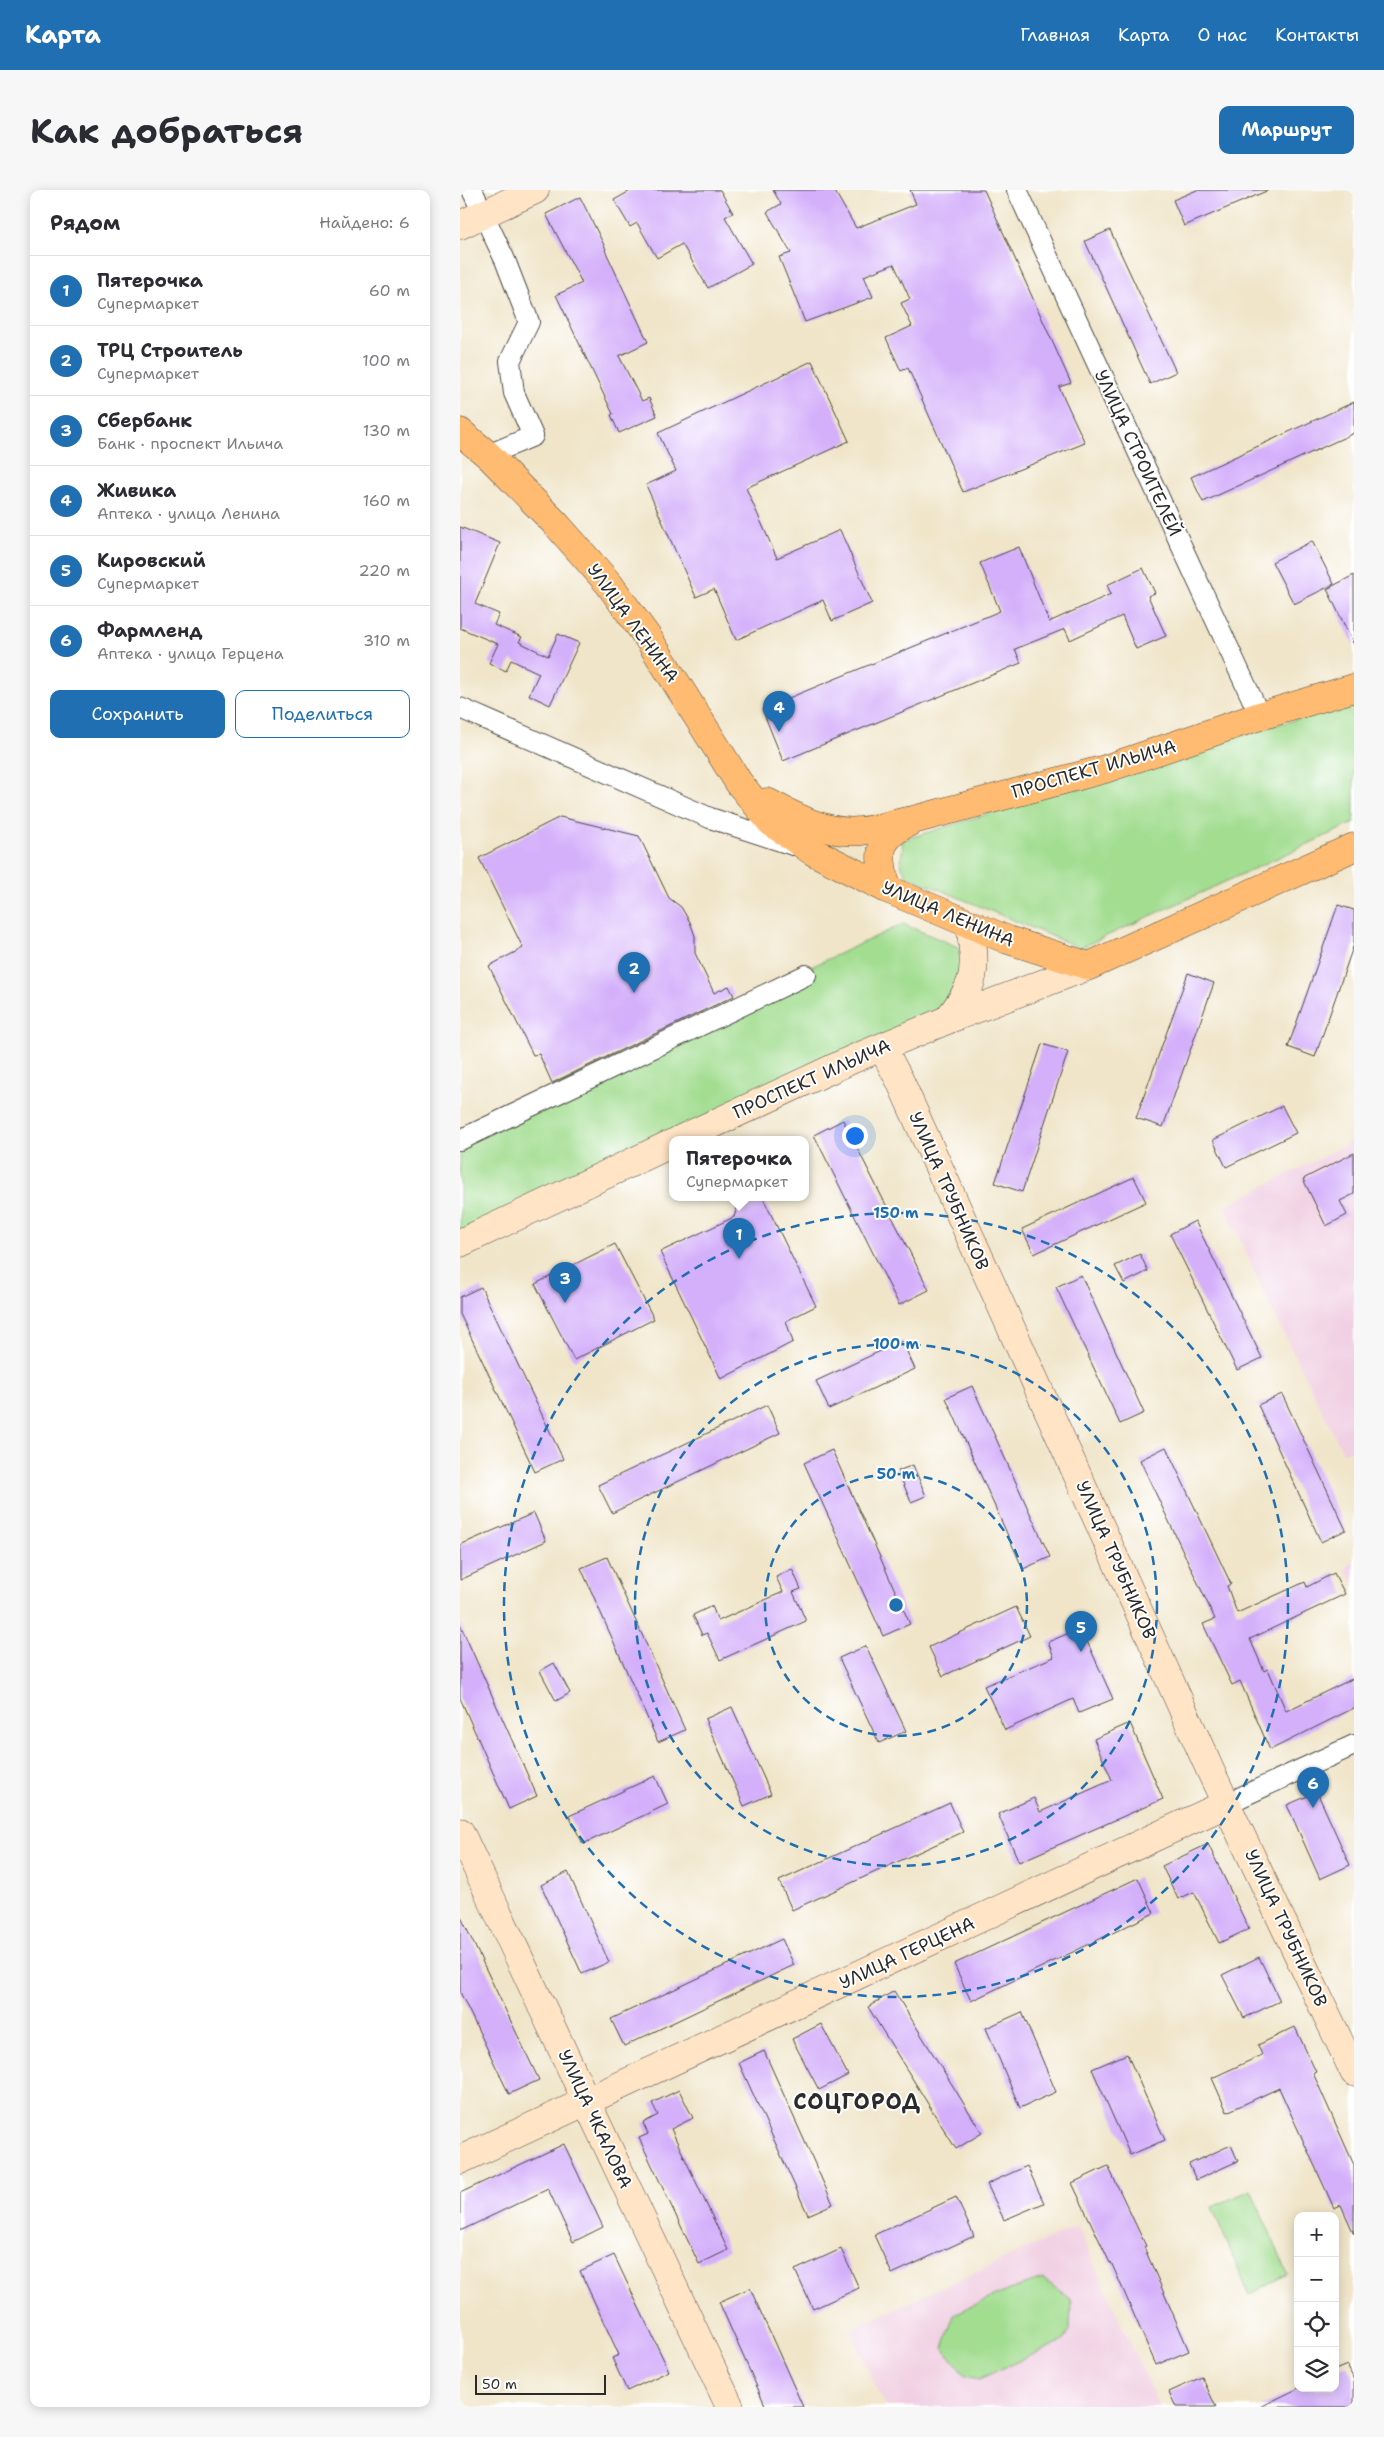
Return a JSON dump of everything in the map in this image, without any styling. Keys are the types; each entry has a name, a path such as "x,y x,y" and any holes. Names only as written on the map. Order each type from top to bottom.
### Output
{"main road":[{"name":"УЛИЦА ЛЕНИНА","path":"460,432 488,455 557,525 609,584 648,638 743,789 771,822 812,851 887,889 1008,940 1089,966"},
{"name":"ПРОСПЕКТ ИЛЬИЧА","path":"887,889 882,861 884,841 892,830 913,820 1105,769 1260,716 1354,688"},
{"name":"УЛИЦА ЛЕНИНА","path":"743,789 812,824 860,831 913,820"},
{"name":"ПРОСПЕКТ ИЛЬИЧА","path":"1089,966 1354,847"}],"street":[{"path":"472,190 472,220 505,260 528,322 510,361 514,393 533,436 488,455"},
{"path":"472,220 535,190"},
{"name":"УЛИЦА СТРОИТЕЛЕЙ","path":"1018,190 1260,716"},
{"name":"УЛИЦА ЛЕНИНА","path":"460,708 710,818 812,851"},
{"name":"ПРОСПЕКТ ИЛЬИЧА","path":"947,1020 965,998 976,966 970,924"},
{"name":"ПРОСПЕКТ ИЛЬИЧА","path":"688,1136 882,1047 1089,966"},
{"path":"460,1140 806,975"},
{"name":"УЛИЦА ТРУБНИКОВ","path":"882,1047 900,1081 1226,1804 1354,2072"},
{"path":"460,1243 669,1145"},
{"name":"УЛИЦА ГЕРЦЕНА","path":"460,2160 1354,1745"},
{"name":"УЛИЦА ЧКАЛОВА","path":"460,1832 730,2407"}],"shaded area":[{"path":"1354,1141 1354,1450 1343,1453 1263,1291 1225,1206"},
{"path":"1354,1561 1354,1585 1345,1569"},
{"path":"1077,2226 1159,2407 885,2407 850,2329"}],"green space":[{"path":"1354,703 1354,823 1080,948 907,876 901,865 903,840 1243,735"},
{"path":"903,924 958,947 966,967 940,1011 460,1234 460,1139 554,1087"},
{"path":"1251,2190 1288,2274 1249,2295 1212,2207"},
{"path":"1043,2279 1071,2299 1070,2329 1063,2341 979,2379 965,2376 943,2348 954,2314 1009,2290"}],"building":[{"path":"632,190 720,190 733,213 725,217 752,264 708,288 682,244 657,258 637,223 630,227 614,200"},
{"path":"773,190 834,190 856,228 916,204 910,190 984,190 1071,383 1059,387 1085,443 963,492 908,368 901,371 886,338 912,326 901,303 910,299 894,264 864,276 873,297 805,322 779,257 791,253 767,212 781,204"},
{"path":"1197,190 1269,190 1184,226 1173,200"},
{"path":"580,197 648,342 619,356 642,401 649,398 657,416 619,433 611,415 613,414 556,295 582,283 546,214"},
{"path":"1110,230 1176,372 1150,384 1085,241"},
{"path":"812,361 849,441 746,488 777,558 840,530 872,603 832,621 823,600 736,640 714,589 696,597 646,485 676,471 658,433"},
{"path":"1354,402 1354,433 1203,502 1191,477"},
{"path":"460,527 500,543 475,604 499,614 494,625 522,637 519,642 548,656 558,634 579,643 550,705 529,695 539,673 511,660 506,671 489,663 498,644 460,628"},
{"path":"1312,541 1334,584 1294,604 1272,562"},
{"path":"1019,547 1049,622 1111,594 1107,585 1143,568 1155,593 1148,596 1166,636 1136,649 1122,616 1070,640 1065,629 1015,649 1021,663 783,761 762,709 1000,611 980,563"},
{"path":"1354,575 1354,645 1327,589"},
{"path":"560,817 639,836 669,898 681,907 690,922 695,936 695,953 714,993 729,986 734,996 552,1083 539,1054 533,1055 489,966 523,948 479,858"},
{"path":"1338,905 1354,910 1354,944 1315,1057 1288,1047"},
{"path":"1188,973 1214,983 1163,1127 1136,1118"},
{"path":"1042,1044 1068,1052 1022,1192 995,1183"},
{"path":"1282,1106 1296,1133 1226,1167 1213,1140"},
{"path":"843,1120 929,1290 899,1305 814,1135"},
{"path":"1354,1153 1354,1194 1340,1201 1347,1215 1326,1226 1303,1179"},
{"path":"1134,1177 1146,1202 1034,1254 1022,1229"},
{"path":"739,1201 764,1201 816,1306 786,1321 793,1342 721,1379 660,1252 734,1217"},
{"path":"1195,1221 1262,1358 1237,1370 1170,1234"},
{"path":"615,1244 654,1319 574,1360 535,1284"},
{"path":"1140,1254 1148,1271 1124,1283 1115,1266"},
{"path":"1081,1275 1144,1413 1120,1424 1056,1287"},
{"path":"481,1287 563,1459 535,1472 460,1314 460,1297"},
{"path":"902,1341 915,1369 829,1409 816,1381"},
{"path":"972,1386 1050,1557 1023,1569 946,1398"},
{"path":"1282,1394 1346,1530 1321,1542 1258,1405"},
{"path":"767,1405 780,1433 612,1513 598,1485"},
{"path":"1166,1447 1231,1584 1227,1586 1237,1613 1305,1582 1307,1587 1334,1573 1345,1594 1250,1639 1264,1671 1268,1669 1286,1711 1354,1678 1354,1708 1270,1750 1240,1681 1232,1685 1203,1624 1215,1619 1140,1460"},
{"path":"832,1450 910,1624 883,1636 804,1463"},
{"path":"913,1465 926,1496 911,1502 898,1471"},
{"path":"534,1513 546,1541 460,1580 460,1545"},
{"path":"607,1557 685,1730 658,1742 581,1568"},
{"path":"792,1569 801,1589 793,1592 806,1621 720,1660 707,1633 702,1635 693,1615 712,1606 718,1621 783,1592 776,1577"},
{"path":"1016,1607 1030,1636 943,1676 929,1647"},
{"path":"460,1624 537,1796 509,1809 460,1698"},
{"path":"1081,1628 1113,1699 1079,1713 1073,1699 1005,1730 984,1686 1054,1657 1048,1642"},
{"path":"866,1646 906,1731 879,1743 839,1658"},
{"path":"554,1663 570,1693 556,1701 540,1671"},
{"path":"732,1707 771,1794 744,1806 705,1719"},
{"path":"1130,1723 1163,1799 1019,1862 998,1814 1034,1798 1040,1812 1112,1780 1094,1739"},
{"path":"655,1776 668,1804 583,1844 569,1816"},
{"path":"1317,1792 1350,1865 1320,1879 1287,1805"},
{"path":"950,1803 963,1832 792,1910 779,1881"},
{"path":"1208,1844 1249,1929 1219,1943 1194,1892 1178,1899 1162,1866"},
{"path":"568,1872 609,1962 582,1974 541,1885"},
{"path":"1138,1878 1154,1913 971,2001 954,1964"},
{"path":"460,1915 539,2080 509,2094 460,1992"},
{"path":"782,1939 794,1965 624,2046 611,2019"},
{"path":"1259,1957 1280,2001 1244,2018 1222,1975"},
{"path":"894,1991 982,2133 956,2149 868,2007"},
{"path":"1022,2012 1056,2092 1020,2108 986,2028"},
{"path":"821,2024 848,2075 819,2090 792,2039"},
{"path":"1295,2027 1316,2072 1313,2073 1354,2165 1354,2234 1341,2205 1334,2208 1279,2088 1227,2112 1212,2078 1262,2055 1258,2045"},
{"path":"764,2051 833,2204 808,2215 739,2063"},
{"path":"1127,2054 1165,2140 1130,2155 1092,2069"},
{"path":"679,2090 693,2118 671,2129 728,2250 699,2264 639,2138 648,2134 643,2123 658,2115 652,2103"},
{"path":"564,2144 603,2227 573,2242 548,2189 460,2231 460,2193"},
{"path":"1231,2145 1238,2161 1196,2180 1189,2164"},
{"path":"1027,2166 1044,2203 1004,2220 987,2184"},
{"path":"1108,2166 1146,2246 1144,2247 1189,2351 1156,2365 1111,2262 1072,2183"},
{"path":"956,2197 974,2236 892,2274 874,2235"},
{"path":"841,2249 859,2288 813,2309 795,2270"},
{"path":"614,2255 669,2371 627,2391 612,2358 619,2355 580,2271"},
{"path":"750,2288 803,2407 766,2407 719,2302"},
{"path":"1347,2365 1354,2380 1354,2407 1260,2407 1294,2390 1294,2392 1339,2392 1339,2368"},
{"path":"1202,2377 1216,2407 1176,2407 1169,2392"}],"place":[{"name":"Живика","path":"779,732"},
{"name":"ТРЦ Строитель","path":"634,993"},
{"name":"Пятерочка","path":"739,1259"},
{"name":"Сбербанк","path":"565,1303"},
{"name":"Кировский","path":"1081,1652"},
{"name":"Фармленд","path":"1313,1808"}],"district":[{"name":"СОЦГОРОД","path":"857,2101"}]}
